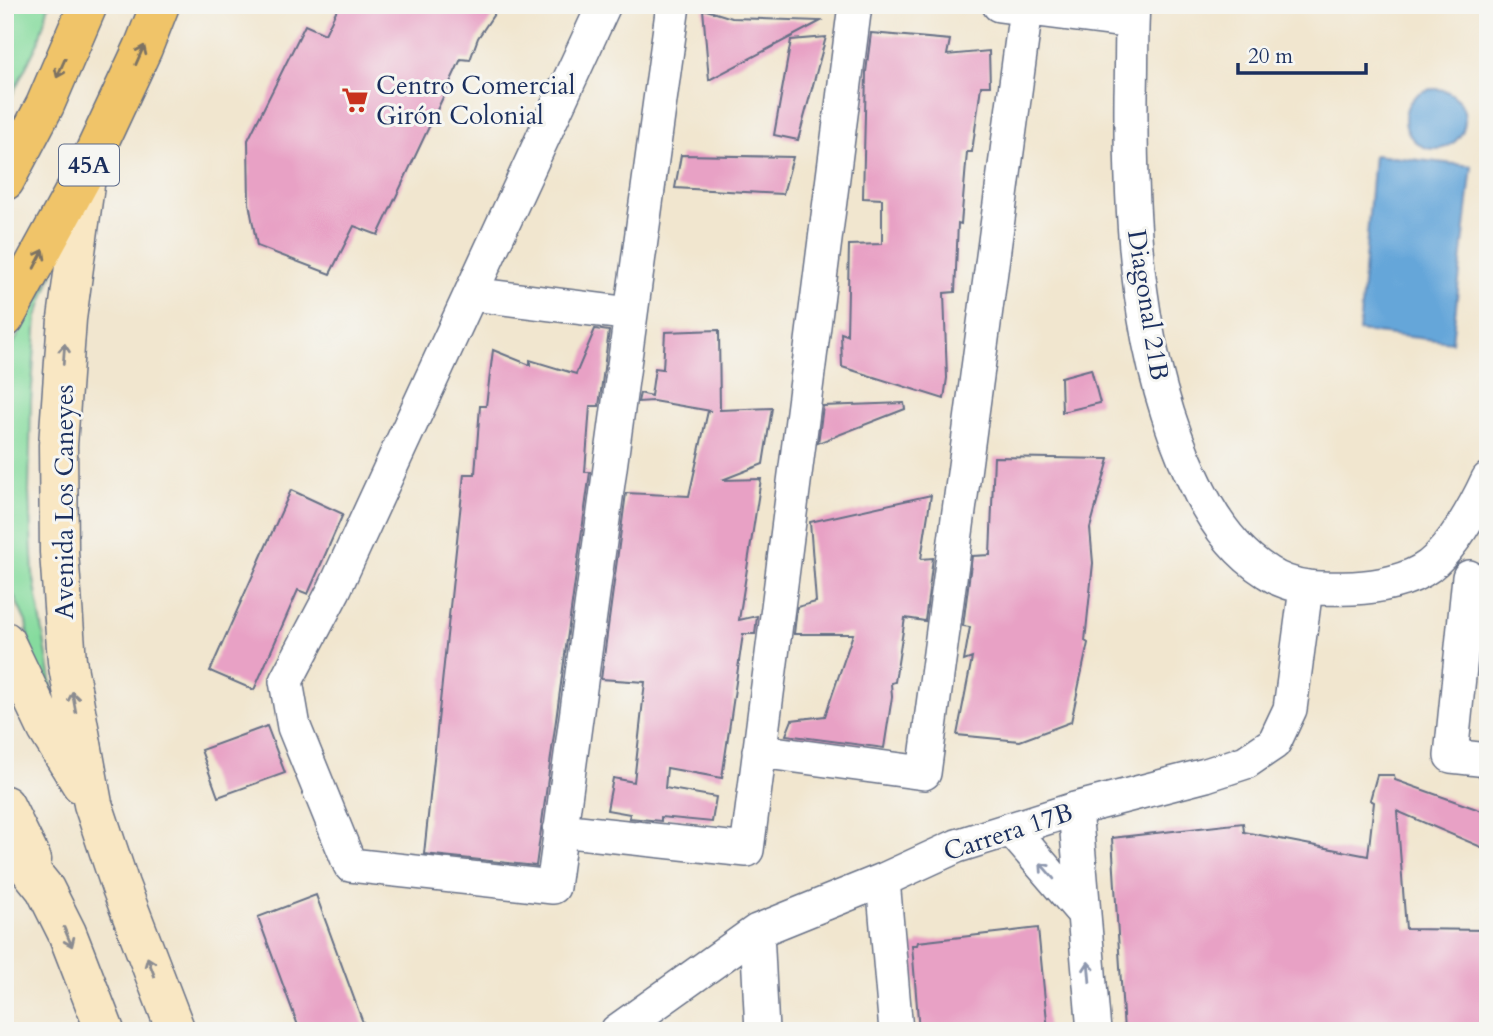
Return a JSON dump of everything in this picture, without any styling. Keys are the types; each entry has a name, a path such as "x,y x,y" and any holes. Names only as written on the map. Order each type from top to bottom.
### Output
{"highway":[{"name":"45A","path":"5,181 45,105 88,5"},
{"name":"45A","path":"5,318 87,168 160,5"}],"main road":[{"name":"Avenida Los Caneyes","path":"87,168 66,319 58,445 58,552 67,661 93,804 120,885 176,1031"},
{"path":"5,641 47,729 93,804"},
{"path":"5,805 67,933 105,1031"},
{"path":"5,839 45,889"}],"street":[{"path":"604,5 334,590 286,681 294,727 350,865 553,887 673,5"},
{"path":"560,830 747,850 855,5"},
{"path":"759,751 924,773 1012,7 1133,14"},
{"name":"Diagonal 21B","path":"1133,14 1131,165 1136,246 1146,327 1160,389 1181,453 1198,489 1232,543 1267,573 1306,588"},
{"path":"472,294 631,314"},
{"path":"1306,588 1364,587 1401,579 1429,566 1458,533 1488,479"},
{"path":"1429,566 1478,578 1451,756 1488,760"},
{"name":"Carrera 17B","path":"617,1031 757,931 883,880 957,846 1075,809 1206,775 1245,762 1274,744 1290,709 1306,588"},
{"path":"1075,809 1094,1031"},
{"path":"1011,829 1084,914"},
{"path":"883,880 897,1031"},
{"path":"757,931 762,1031"}],"green space":[{"path":"5,5 49,5 38,43 5,109"},
{"path":"54,270 37,317 31,401 29,492 33,573 58,722 35,678 26,622 5,577 5,359"}],"water":[{"path":"1429,89 1441,89 1460,102 1465,119 1463,131 1452,144 1441,149 1429,149 1410,136 1405,125 1405,113 1418,94"},
{"path":"1374,155 1472,166 1452,342 1359,331"}],"building":[{"name":"Centro Comercial Girón Colonial","path":"339,5 500,5 478,38 470,60 461,59 378,235 354,226 330,274 257,246 249,203 248,140 305,25 325,34"},
{"path":"703,9 732,18 821,21 709,80"},
{"path":"871,33 950,40 947,55 989,51 990,86 981,86 972,152 967,152 961,224 958,223 955,292 944,293 947,378 944,399 842,367 841,333 847,335 849,245 882,244 882,199 863,198 866,72"},
{"path":"826,37 798,140 774,135 791,40"},
{"path":"681,155 793,157 783,194 675,188"},
{"path":"595,329 609,331 599,406 590,406 585,472 590,472 536,866 424,854 464,474 475,474 480,406 486,406 493,350 530,365 530,360 576,374"},
{"path":"719,330 720,410 772,408 763,464 722,480 761,479 739,620 757,616 755,634 743,634 722,778 667,768 665,788 716,797 712,822 661,817 661,821 629,818 630,814 607,810 613,778 634,782 645,682 601,679 626,493 689,496 708,411 711,411 653,401 638,402 640,393 651,396 655,368 663,369 665,332"},
{"path":"1091,369 1100,403 1062,412 1061,377"},
{"path":"904,403 905,409 818,443 823,406"},
{"path":"994,457 1109,459 1090,528 1093,563 1085,641 1088,643 1071,722 1020,741 957,735 972,658 964,661 970,627 963,626 972,556 990,555"},
{"path":"291,490 343,514 308,594 298,590 254,690 210,671"},
{"path":"931,495 921,559 933,558 925,621 905,618 895,682 891,683 892,697 884,748 786,735 792,720 825,716 853,634 794,634 797,607 816,602 810,522"},
{"path":"267,726 285,773 218,797 201,750"},
{"path":"1377,775 1394,775 1395,780 1488,813 1488,850 1397,811 1406,929 1488,930 1488,1031 1124,1031 1112,838 1243,823 1244,832 1368,856 1374,802 1370,800"},
{"path":"316,895 366,1031 300,1031 258,917"},
{"path":"1038,928 1048,1031 919,1031 912,945 917,945 918,942"}],"place":[{"name":"Centro Comercial Girón Colonial","path":"355,100"}]}
